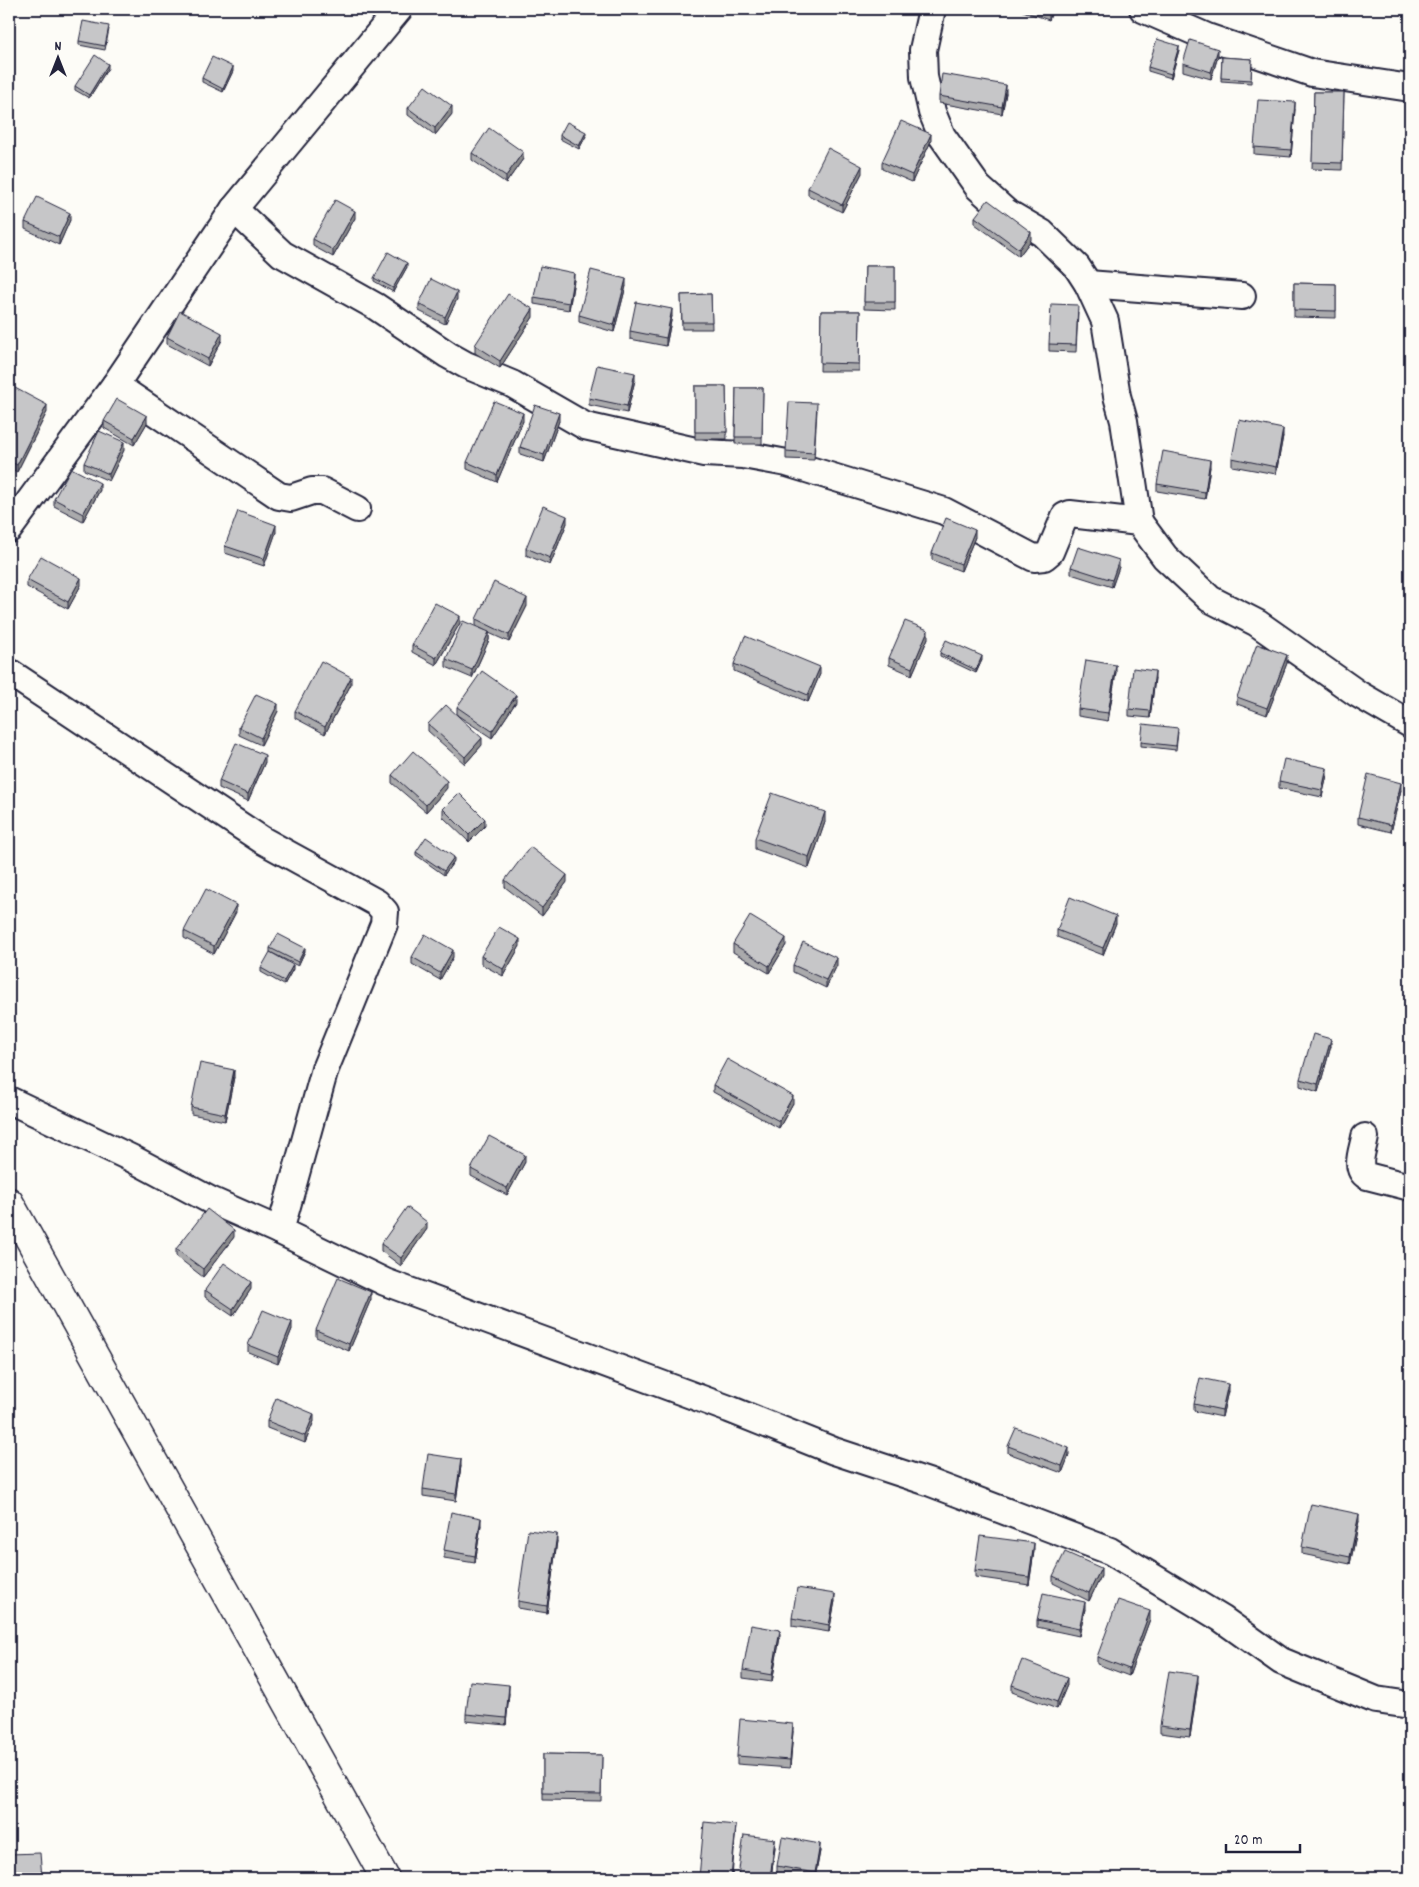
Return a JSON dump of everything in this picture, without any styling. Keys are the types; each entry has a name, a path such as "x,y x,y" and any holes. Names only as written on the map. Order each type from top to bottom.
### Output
{"highway":[{"path":"9,1202 385,1878"}],"street":[{"path":"9,529 115,385 234,208 399,9"},
{"path":"932,9 923,50 924,77 932,112 942,136 978,187 1006,212 1042,233 1077,267 1088,284 1105,321 1117,396 1124,421 1139,522 1165,556 1210,599 1258,623 1358,694 1410,724"},
{"path":"1144,9 1206,37 1312,73 1410,88"},
{"path":"234,208 282,254 375,306 448,355 512,384 585,426 704,452 743,455 787,463 944,511 1034,558 1044,557 1050,552 1065,516 1070,514 1139,522"},
{"path":"1088,284 1242,296"},
{"path":"115,385 279,496 291,498 312,491 322,491 357,509"},
{"path":"9,672 262,840 377,903 385,912 384,924 326,1069 280,1231"},
{"path":"9,1100 131,1158 210,1200 280,1231 385,1282 729,1408 834,1451 931,1483 1110,1552 1222,1619 1281,1661 1376,1700 1410,1705"},
{"path":"1365,1137 1359,1167 1361,1172 1367,1176 1410,1187"}],"building":[{"path":"1038,9 1050,9 1049,13"},
{"path":"83,21 109,26 105,46 79,41"},
{"path":"1157,39 1179,46 1171,74 1148,67"},
{"path":"1190,40 1218,49 1211,72 1183,63"},
{"path":"95,55 108,64 89,95 75,86"},
{"path":"212,57 233,67 223,89 202,78"},
{"path":"1222,57 1252,59 1251,80 1221,78"},
{"path":"942,74 1006,85 1002,107 939,96"},
{"path":"425,86 452,106 435,128 408,108"},
{"path":"1314,92 1344,92 1342,163 1312,162"},
{"path":"1258,100 1295,102 1291,150 1254,147"},
{"path":"901,121 931,134 912,175 882,162"},
{"path":"567,122 586,132 579,146 560,135"},
{"path":"489,128 523,152 506,176 472,153"},
{"path":"828,148 862,166 842,205 808,188"},
{"path":"37,197 70,213 59,237 25,222"},
{"path":"335,200 355,211 333,250 313,239"},
{"path":"988,200 1031,232 1019,249 975,217"},
{"path":"388,252 407,263 393,288 374,278"},
{"path":"540,266 574,273 569,303 534,297"},
{"path":"865,266 895,266 895,302 864,302"},
{"path":"591,270 626,279 614,325 579,315"},
{"path":"431,279 457,292 445,317 419,304"},
{"path":"1294,283 1336,284 1336,311 1294,310"},
{"path":"508,294 533,309 500,361 475,345"},
{"path":"711,294 712,322 682,322 681,295"},
{"path":"636,302 672,309 666,338 630,331"},
{"path":"1051,304 1078,305 1076,345 1049,344"},
{"path":"180,311 222,333 208,359 167,337"},
{"path":"821,311 860,311 859,364 820,363"},
{"path":"597,365 635,373 627,406 589,398"},
{"path":"695,386 726,386 727,432 695,432"},
{"path":"15,388 47,405 17,465 9,461 9,400"},
{"path":"736,388 763,388 762,437 735,437"},
{"path":"117,399 147,416 134,438 104,421"},
{"path":"494,401 523,413 497,475 467,462"},
{"path":"789,402 817,403 814,453 786,451"},
{"path":"535,405 559,413 544,455 520,447"},
{"path":"1239,420 1283,429 1276,467 1232,458"},
{"path":"99,431 124,442 109,474 84,463"},
{"path":"1163,451 1210,460 1205,492 1157,484"},
{"path":"71,468 100,483 83,514 54,499"},
{"path":"543,506 567,516 550,558 526,548"},
{"path":"238,511 276,525 264,559 225,546"},
{"path":"946,518 975,530 961,564 932,553"},
{"path":"1078,547 1119,560 1112,580 1071,567"},
{"path":"41,556 81,578 68,602 27,580"},
{"path":"494,582 527,598 509,635 476,619"},
{"path":"435,603 460,616 436,658 412,645"},
{"path":"463,621 489,632 472,670 446,659"},
{"path":"905,621 928,630 912,668 889,658"},
{"path":"745,636 820,667 808,695 734,664"},
{"path":"946,640 982,656 976,670 940,653"},
{"path":"1257,644 1287,655 1267,708 1237,697"},
{"path":"1086,660 1116,665 1108,713 1078,709"},
{"path":"321,661 351,677 325,727 295,711"},
{"path":"1133,668 1155,671 1150,711 1129,709"},
{"path":"482,671 516,695 492,731 457,707"},
{"path":"256,694 278,704 261,738 239,727"},
{"path":"446,705 482,738 465,757 428,724"},
{"path":"1143,724 1178,728 1176,746 1141,742"},
{"path":"236,743 265,755 248,794 219,781"},
{"path":"413,751 447,781 426,805 392,775"},
{"path":"1284,759 1327,768 1322,790 1279,781"},
{"path":"1368,774 1401,783 1391,825 1358,817"},
{"path":"459,793 485,819 469,835 443,809"},
{"path":"772,793 825,812 809,857 755,838"},
{"path":"426,837 454,857 444,871 416,852"},
{"path":"530,847 567,875 542,908 505,880"},
{"path":"206,889 236,905 214,946 184,931"},
{"path":"1070,897 1116,916 1103,948 1057,930"},
{"path":"750,916 786,938 769,966 733,944"},
{"path":"499,927 520,939 503,969 481,956"},
{"path":"278,934 305,948 298,962 270,948"},
{"path":"425,934 453,950 440,973 412,957"},
{"path":"803,942 837,958 826,980 793,965"},
{"path":"270,952 293,965 284,981 261,968"},
{"path":"1313,1034 1331,1039 1318,1084 1300,1079"},
{"path":"727,1059 793,1096 779,1121 713,1085"},
{"path":"200,1063 234,1070 225,1114 191,1107"},
{"path":"489,1136 525,1155 507,1188 471,1169"},
{"path":"407,1207 427,1222 401,1258 381,1244"},
{"path":"207,1209 234,1230 203,1269 176,1249"},
{"path":"224,1263 251,1282 233,1309 205,1290"},
{"path":"338,1278 371,1292 349,1344 316,1330"},
{"path":"263,1310 292,1322 278,1357 248,1345"},
{"path":"1200,1378 1228,1384 1222,1410 1194,1404"},
{"path":"276,1398 314,1414 305,1436 267,1421"},
{"path":"1016,1428 1069,1448 1062,1466 1008,1446"},
{"path":"428,1454 461,1459 456,1494 423,1489"},
{"path":"1311,1504 1359,1514 1350,1557 1302,1547"},
{"path":"451,1512 481,1518 475,1556 444,1550"},
{"path":"528,1530 557,1534 547,1606 518,1601"},
{"path":"980,1536 1034,1543 1029,1577 975,1570"},
{"path":"1065,1552 1101,1568 1089,1593 1053,1576"},
{"path":"797,1588 835,1594 829,1625 792,1618"},
{"path":"1043,1593 1085,1602 1079,1629 1037,1620"},
{"path":"1118,1600 1150,1611 1129,1669 1097,1657"},
{"path":"751,1625 780,1630 772,1675 743,1670"},
{"path":"1022,1660 1067,1678 1057,1702 1012,1685"},
{"path":"1169,1671 1198,1675 1190,1730 1160,1726"},
{"path":"470,1681 509,1685 506,1718 466,1714"},
{"path":"740,1719 793,1724 790,1760 737,1756"},
{"path":"543,1754 602,1755 601,1794 543,1793"},
{"path":"704,1822 736,1825 731,1878 699,1878"},
{"path":"744,1835 775,1839 770,1878 738,1876"},
{"path":"782,1837 820,1844 815,1873 777,1866"},
{"path":"40,1853 42,1878 9,1878 9,1854"}]}
